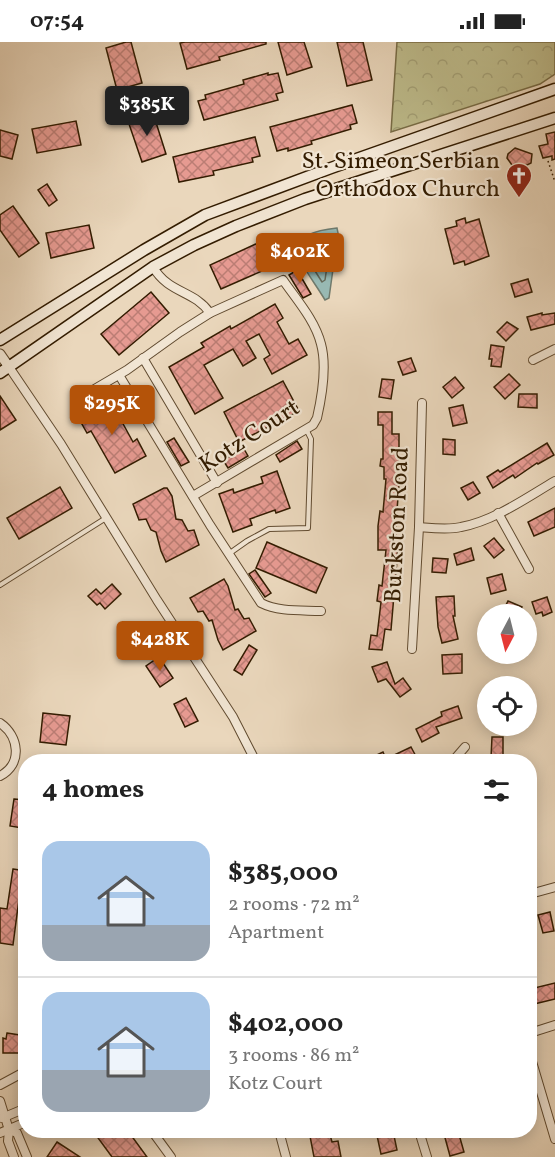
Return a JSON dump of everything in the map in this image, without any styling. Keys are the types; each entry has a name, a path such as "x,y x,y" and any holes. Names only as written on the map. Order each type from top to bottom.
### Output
{"main road":[{"path":"0,340 144,250 206,216 342,164 555,89"},
{"path":"4,370 153,267 236,226 305,199 555,118"}],"street":[{"path":"76,400 119,375 210,313 201,302 162,280 153,267"},
{"name":"Kotz Court","path":"193,496 312,424 317,418 322,379 322,353 316,332 283,280 210,313"},
{"path":"533,360 555,349"},
{"path":"0,354 4,370 61,444 233,717 252,754"},
{"path":"143,358 217,483"},
{"path":"119,375 261,603 282,609 321,611"},
{"name":"Burkston Road","path":"412,649 422,403"},
{"path":"418,527 460,528 498,513 555,482"},
{"path":"498,513 529,569"},
{"path":"0,723 11,732 17,750 10,768 0,776"},
{"path":"459,754 465,747"},
{"path":"537,892 555,887"},
{"path":"537,1031 555,1025"},
{"path":"0,1085 18,1075"},
{"path":"537,1079 555,1139"},
{"path":"0,1101 2,1118 9,1130 8,1141 14,1157"},
{"path":"2,1118 18,1111"},
{"path":"0,1133 18,1126"},
{"path":"9,1130 16,1133 18,1137"},
{"path":"18,1138 27,1157"},
{"path":"157,1138 171,1157"},
{"path":"281,1138 286,1157"},
{"path":"421,1138 426,1157"}],"lane":[{"path":"230,554 247,541 274,527 308,528 311,439 306,429"},
{"path":"0,585 106,517"}],"path":[{"path":"548,161 555,182"}],"green space":[{"path":"397,42 555,42 555,74 540,84 391,132"}],"water":[{"path":"337,228 329,298 325,300 302,263 298,253 298,244 304,237"}],"building":[{"path":"131,42 142,83 117,90 106,48"},
{"path":"266,42 266,44 187,69 180,43"},
{"path":"278,42 304,42 312,67 287,75"},
{"path":"337,42 363,42 372,80 347,86"},
{"path":"268,73 268,75 278,73 283,92 276,94 278,100 204,120 198,101 206,99 205,95 244,84 243,80"},
{"path":"352,105 357,123 350,125 351,129 311,141 312,144 288,151 288,148 277,151 270,127"},
{"path":"153,113 166,154 142,162 128,121"},
{"path":"76,121 81,145 37,153 32,129"},
{"path":"0,130 18,135 12,159 0,156"},
{"path":"555,132 555,159 552,160 552,156 543,158 539,146 548,144 546,134"},
{"path":"255,137 260,156 252,158 253,162 213,171 214,175 179,182 173,157"},
{"path":"515,148 532,154 531,163 525,166 512,165 507,158"},
{"path":"47,184 57,200 49,206 38,190"},
{"path":"13,206 39,243 19,257 0,230 0,215"},
{"path":"465,218 466,223 479,219 489,256 465,265 464,261 454,264 445,229 457,226 456,221"},
{"path":"89,225 94,248 51,258 46,233"},
{"path":"269,238 280,263 221,289 210,265"},
{"path":"297,270 311,294 303,298 289,275"},
{"path":"528,279 532,292 515,297 511,284"},
{"path":"151,292 169,313 119,355 101,334"},
{"path":"275,304 283,318 277,322 289,344 298,339 307,355 272,374 264,359 270,355 259,334 246,341 256,358 243,366 233,349 204,365 223,398 195,414 169,367 204,347 201,343"},
{"path":"542,313 542,315 555,313 555,324 531,330 527,317"},
{"path":"507,322 518,329 506,341 497,332"},
{"path":"491,345 504,347 501,367 491,366 492,359 489,359"},
{"path":"411,358 416,371 403,375 398,362"},
{"path":"509,374 520,385 505,399 494,387"},
{"path":"455,377 464,388 452,398 443,387"},
{"path":"382,379 394,380 391,399 379,397"},
{"path":"283,381 299,411 239,442 224,412"},
{"path":"519,394 537,394 537,408 518,407"},
{"path":"0,396 16,420 0,430"},
{"path":"110,400 133,442 137,439 146,456 115,473 91,431 87,433 78,417"},
{"path":"463,405 467,423 453,426 449,408"},
{"path":"378,412 392,412 392,434 399,434 399,485 395,535 398,536 397,560 391,630 385,629 382,650 369,649 371,635 377,636 381,602 377,601 379,585 382,586 386,550 378,550 378,526 380,511 383,512 386,479 384,479 384,467 380,466 381,459 383,459 383,425 378,425"},
{"path":"174,438 189,462 181,466 167,442"},
{"path":"443,439 455,440 455,455 443,454"},
{"path":"297,441 302,449 280,462 276,455"},
{"path":"547,443 554,455 515,478 513,475 493,488 487,477 498,470 500,472"},
{"path":"244,449 248,456 228,468 223,460"},
{"path":"277,471 290,508 276,513 275,510 250,519 252,525 233,532 219,494 233,489 234,493 263,483 261,477"},
{"path":"473,482 480,493 468,500 461,488"},
{"path":"60,487 72,508 19,539 7,518"},
{"path":"167,488 172,496 176,519 182,520 188,531 194,530 199,545 166,562 156,532 151,530 146,519 139,520 133,504"},
{"path":"555,508 555,527 534,536 528,522"},
{"path":"494,538 504,550 494,558 484,546"},
{"path":"267,542 327,568 316,593 256,568"},
{"path":"471,548 474,560 457,565 454,554"},
{"path":"433,558 448,559 446,573 432,572"},
{"path":"255,570 271,593 265,597 249,574"},
{"path":"502,574 506,590 491,594 487,578"},
{"path":"224,579 235,610 238,609 244,619 249,618 256,631 223,650 212,620 209,621 203,611 198,612 190,598"},
{"path":"112,584 121,594 105,609 88,596 96,589 101,594"},
{"path":"454,596 455,616 453,616 458,639 442,643 438,627 436,597"},
{"path":"547,597 552,612 543,616 542,612 537,614 537,604 532,602"},
{"path":"249,645 257,650 242,675 234,670"},
{"path":"462,654 462,673 443,674 442,655"},
{"path":"159,657 173,678 160,687 146,666"},
{"path":"387,662 395,684 403,678 411,689 400,697 386,679 378,682 372,667"},
{"path":"186,698 198,721 185,727 174,704"},
{"path":"458,706 462,718 436,727 439,733 422,742 416,729 442,716 441,712"},
{"path":"43,713 70,716 66,745 40,742"},
{"path":"492,737 503,737 503,754 491,754"},
{"path":"411,747 415,754 396,754"},
{"path":"14,799 18,799 18,827 10,826"},
{"path":"13,869 18,870 18,907 13,945 0,943 0,908 7,909"},
{"path":"550,912 554,931 543,933 538,915"},
{"path":"555,983 555,999 537,1003 537,987"},
{"path":"7,1033 18,1035 18,1053 3,1053 3,1038 6,1039"},
{"path":"98,1138 133,1138 147,1157 112,1157"},
{"path":"310,1138 331,1138 332,1142 338,1141 341,1157 314,1157"},
{"path":"378,1138 394,1138 397,1150 381,1154"},
{"path":"445,1138 460,1138 464,1152 450,1156"},
{"path":"57,1142 80,1157 47,1157"}],"place":[{"name":"St. Simeon Serbian Orthodox Church","path":"519,199"}]}
